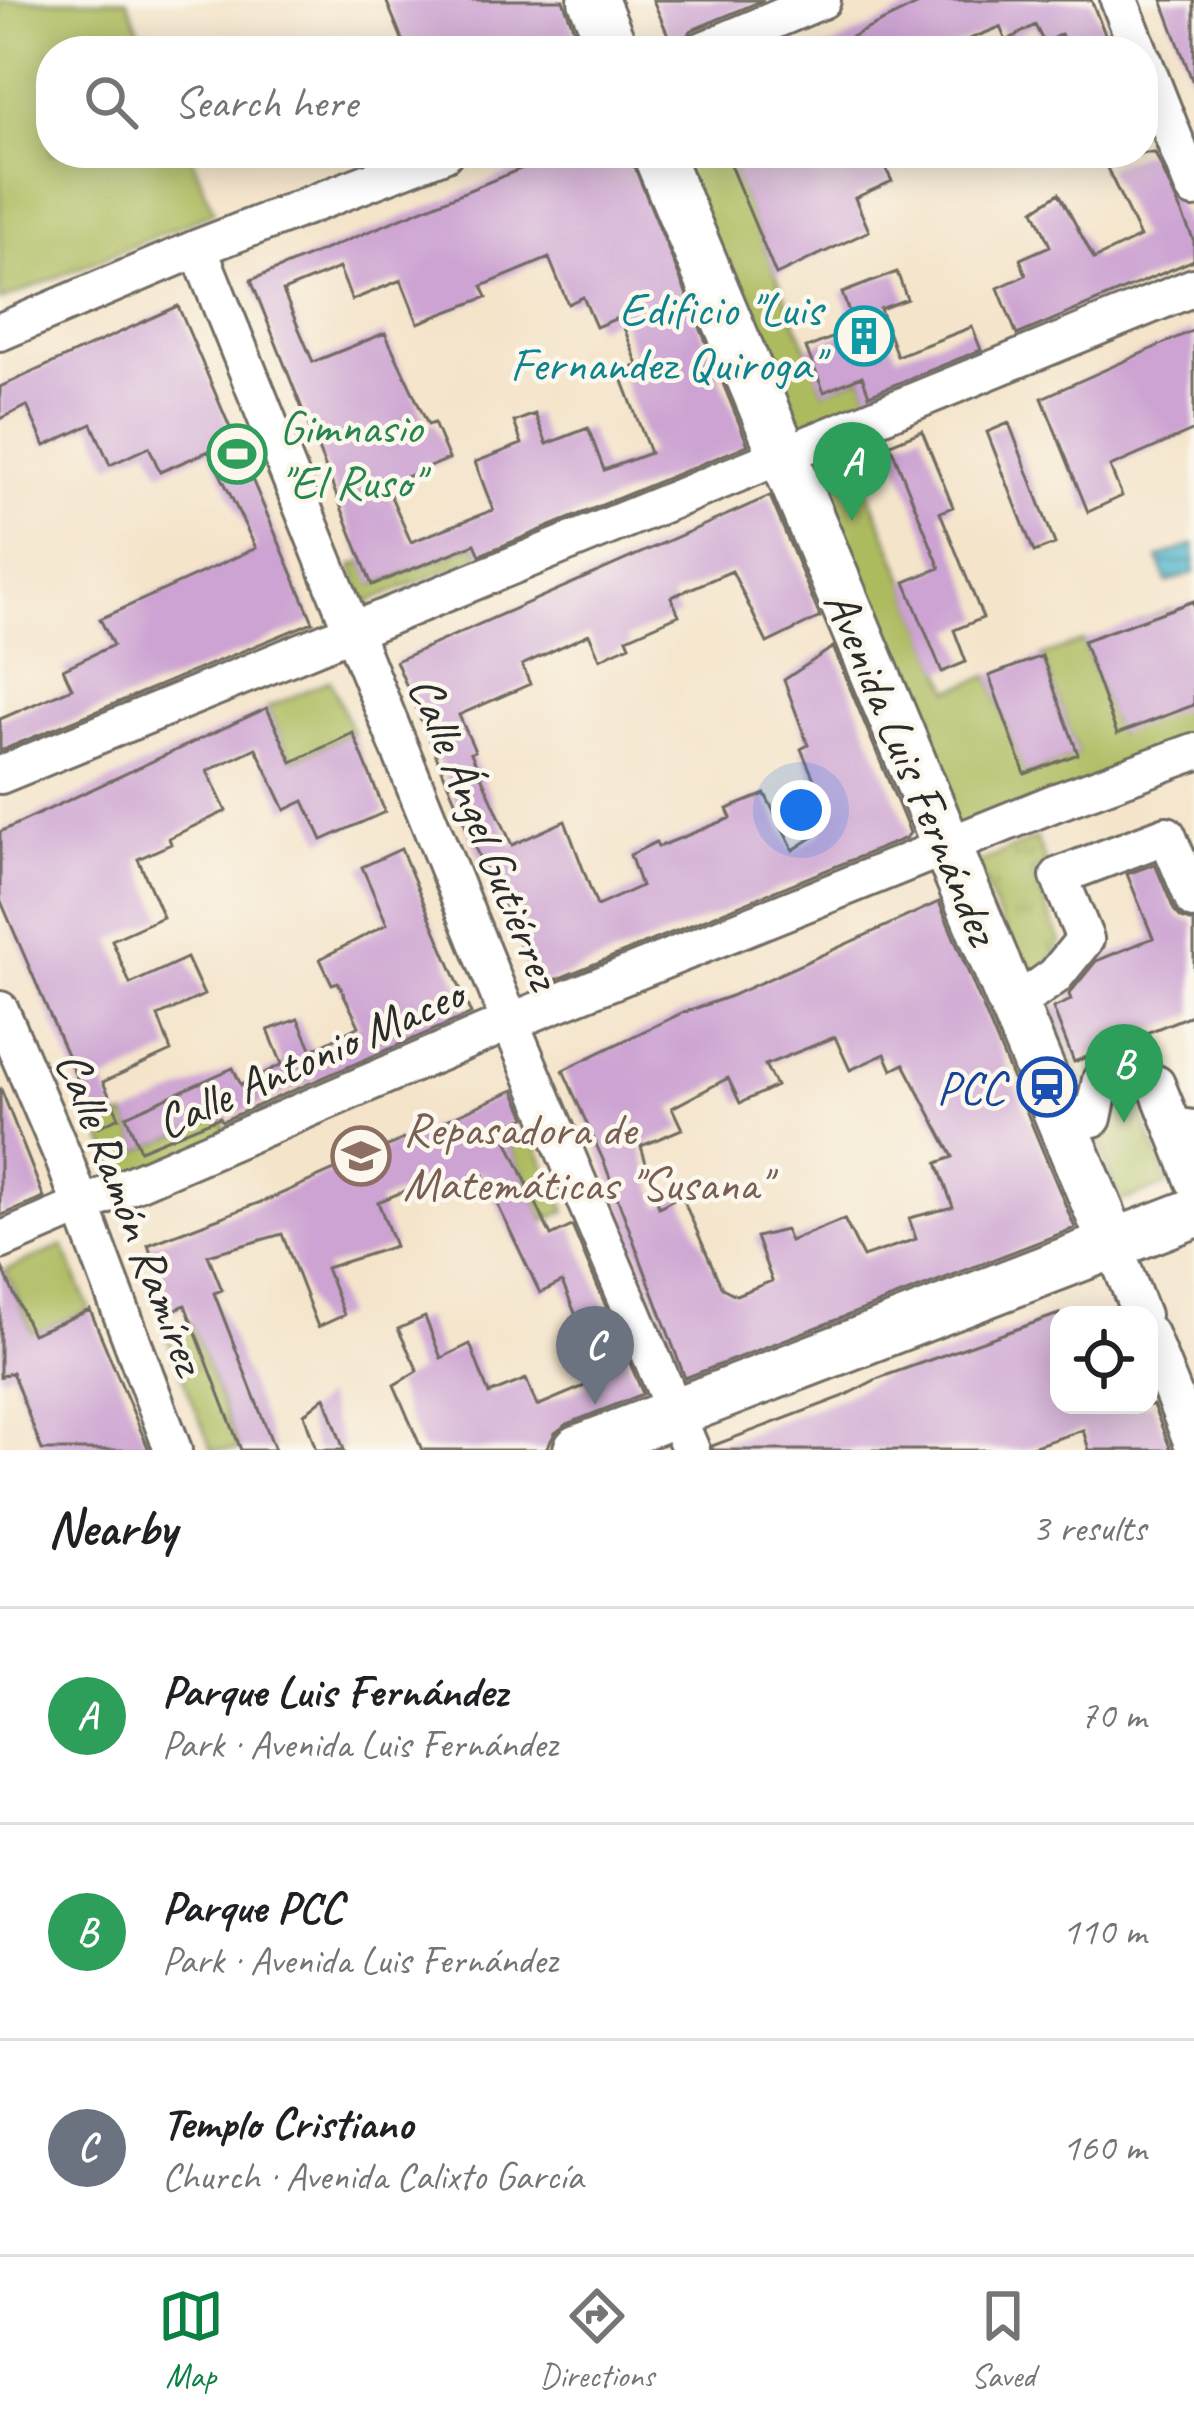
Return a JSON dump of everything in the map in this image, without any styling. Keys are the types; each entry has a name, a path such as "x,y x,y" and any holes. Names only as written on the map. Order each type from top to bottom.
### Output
{"main road":[{"path":"593,0 608,36"},
{"name":"Avenida Luis Fernández","path":"663,168 946,846 1073,1110 1083,1172 1113,1244"},
{"path":"578,1450 683,1430 1113,1244 1189,1198"}],"street":[{"path":"737,36 822,0"},
{"path":"1119,0 1133,36"},
{"path":"1158,98 1194,189"},
{"path":"0,332 405,168"},
{"name":"Calle Ángel Gutiérrez","path":"198,248 511,1022 683,1430"},
{"path":"0,775 1194,287"},
{"name":"Calle Antonio Maceo","path":"0,1241 511,1022 946,846 1194,752"},
{"path":"1018,996 1055,976 1085,939 1059,876 1181,830 1194,900"},
{"name":"Calle Ramón Ramírez","path":"0,1010 82,1208 173,1450"},
{"path":"1073,1110 1101,1080 1118,1071 1156,1084 1184,1127 1189,1198"},
{"name":"Avenida Luis Fernández","path":"1113,1244 1138,1306"},
{"path":"1158,1356 1194,1446"}],"green space":[{"path":"0,0 127,0 142,36 36,36 36,168 196,168 214,212 0,301"},
{"path":"679,168 732,168 824,391 862,376 872,402 838,417 950,690 989,676 1026,774 1078,754 1042,656 1083,641 1117,733 1138,622 1171,609 1194,674 1194,741 955,837"},
{"path":"475,544 480,557 366,603 352,566 363,562 373,585"},
{"path":"330,680 353,733 292,761 267,708"},
{"path":"1036,838 1047,865 1032,872 1061,942 1046,968 1024,977 976,864"},
{"path":"1050,999 1086,1087 1085,1106 1070,1095 1039,1015"},
{"path":"1114,1085 1136,1095 1168,1185 1119,1202 1100,1127"},
{"path":"126,1116 141,1150 221,1117 228,1135 120,1180 98,1127"},
{"path":"530,1132 566,1211 544,1221 508,1142"},
{"path":"63,1246 90,1310 33,1334 6,1270"},
{"path":"191,1322 239,1450 212,1450 165,1333"}],"water":[{"path":"1194,544 1194,573 1167,583 1158,558"}],"building":[{"path":"386,0 563,0 576,36 401,36"},
{"path":"653,0 764,0 686,36 668,36"},
{"path":"927,0 1091,0 1106,36 1040,36 1035,25 1015,36 1004,36 1000,27 978,36 853,36"},
{"path":"1162,0 1194,0 1194,80 1192,80"},
{"path":"1158,160 1194,241 1194,260 1017,335 998,288 1026,275 1020,259 1050,246 1034,210 1059,193 1094,259 1140,237 1107,168 1158,168"},
{"path":"523,168 635,168 748,445 480,555 475,544 372,585 251,280","holes":["549,258 568,304 583,297 596,327 620,317 638,365 620,373 650,453 604,470 588,428 547,444 535,414 514,422 522,444 475,462 493,510 411,542 386,485 449,459 434,423 428,425 385,333 313,362 283,291 339,268 352,300 401,280 418,323 487,297 482,286"]},
{"path":"731,168 886,168 892,181 855,198 869,231 776,275"},
{"name":"Edificio \"Luis Fernandez Quiroga\"","path":"897,272 907,299 880,309 897,356 972,327 981,350 869,395 862,376 824,392 806,348 855,329 842,293"},
{"path":"178,306 313,622 0,751 0,719 72,688 63,669 113,645 100,619 256,548 209,451 160,472 149,447 110,465 92,424 45,446 27,406 0,419 0,387"},
{"path":"1194,330 1194,430 1110,467 1122,496 1088,512 1042,398"},
{"path":"1009,423 1055,544 1034,552 987,432"},
{"path":"922,431 953,507 940,512 983,618 954,630 966,662 942,672 905,582 940,568 890,444"},
{"path":"770,496 820,617 767,643 732,571 671,597 679,615 627,638 630,645 600,659 589,634 522,665 530,684 459,715 475,751 471,753 512,845 565,821 597,906 641,886 630,855 731,818 727,809 765,794 793,850 821,832 826,807 801,749 808,745 784,680 833,647 910,833 540,986 396,661"},
{"path":"1194,601 1194,705 1117,734 1083,641"},
{"path":"1042,656 1078,754 1025,774 989,676"},
{"path":"267,708 292,762 353,733 385,812 322,840 304,801 285,810 256,748 207,771 226,811 138,859 163,917 112,940 130,984 187,958 204,995 158,1016 171,1051 103,1082 119,1117 98,1127 0,899 0,832"},
{"path":"401,849 471,1014 222,1121 220,1117 140,1150 126,1116 233,1068 241,1085 282,1064 268,1030 298,1019 312,1050 359,1026 338,982 332,984 320,959 387,924 362,867"},
{"path":"1155,864 1174,910 1194,922 1194,1014 1074,1062 1053,1008 1071,1000 1069,994 1096,961 1153,938 1127,874"},
{"path":"939,902 1075,1228 685,1378 604,1162 563,1070 682,1013 731,996","holes":["835,1037 850,1070 885,1054 892,1070 904,1064 953,1157 937,1163 953,1207 909,1218 916,1239 863,1257 844,1219 790,1241 785,1230 756,1237 772,1281 736,1295 722,1288 681,1195 659,1207 641,1146 682,1129 672,1108 728,1078 740,1103 776,1086 765,1065"]},
{"path":"0,1090 44,1198 0,1216"},
{"path":"514,1090 526,1117 501,1127 551,1236 572,1226 643,1394 567,1424 555,1433 546,1450 422,1450 394,1385 418,1371 398,1329 425,1317 441,1358 470,1344 489,1394 526,1379 537,1406 587,1385 579,1363 593,1356 562,1282 540,1293 482,1172 433,1197 426,1182 378,1202 395,1246 326,1268 344,1315 318,1327 282,1234 208,1255 222,1290 214,1293 275,1450 241,1450 185,1305 170,1312 148,1245 269,1199"},
{"path":"0,1263 32,1334 90,1310 149,1450 42,1450 12,1372 0,1377"},
{"path":"1050,1317 1050,1414 1157,1414 1171,1450 1089,1450 1083,1430 1023,1450 713,1450 712,1446 842,1397 879,1378"},
{"path":"325,1397 344,1450 316,1450 304,1414"}],"place":[{"name":"Edificio \"Luis Fernandez Quiroga\"","path":"864,336"},
{"name":"Gimnasio \"El Ruso\"","path":"237,454"},
{"name":"Parque Luis Fernández","path":"852,521"},
{"name":"PCC","path":"1047,1087"},
{"name":"Parque PCC","path":"1124,1123"},
{"name":"Repasadora de Matemáticas \"Susana\"","path":"361,1156"},
{"name":"Templo Cristiano","path":"595,1405"}]}
